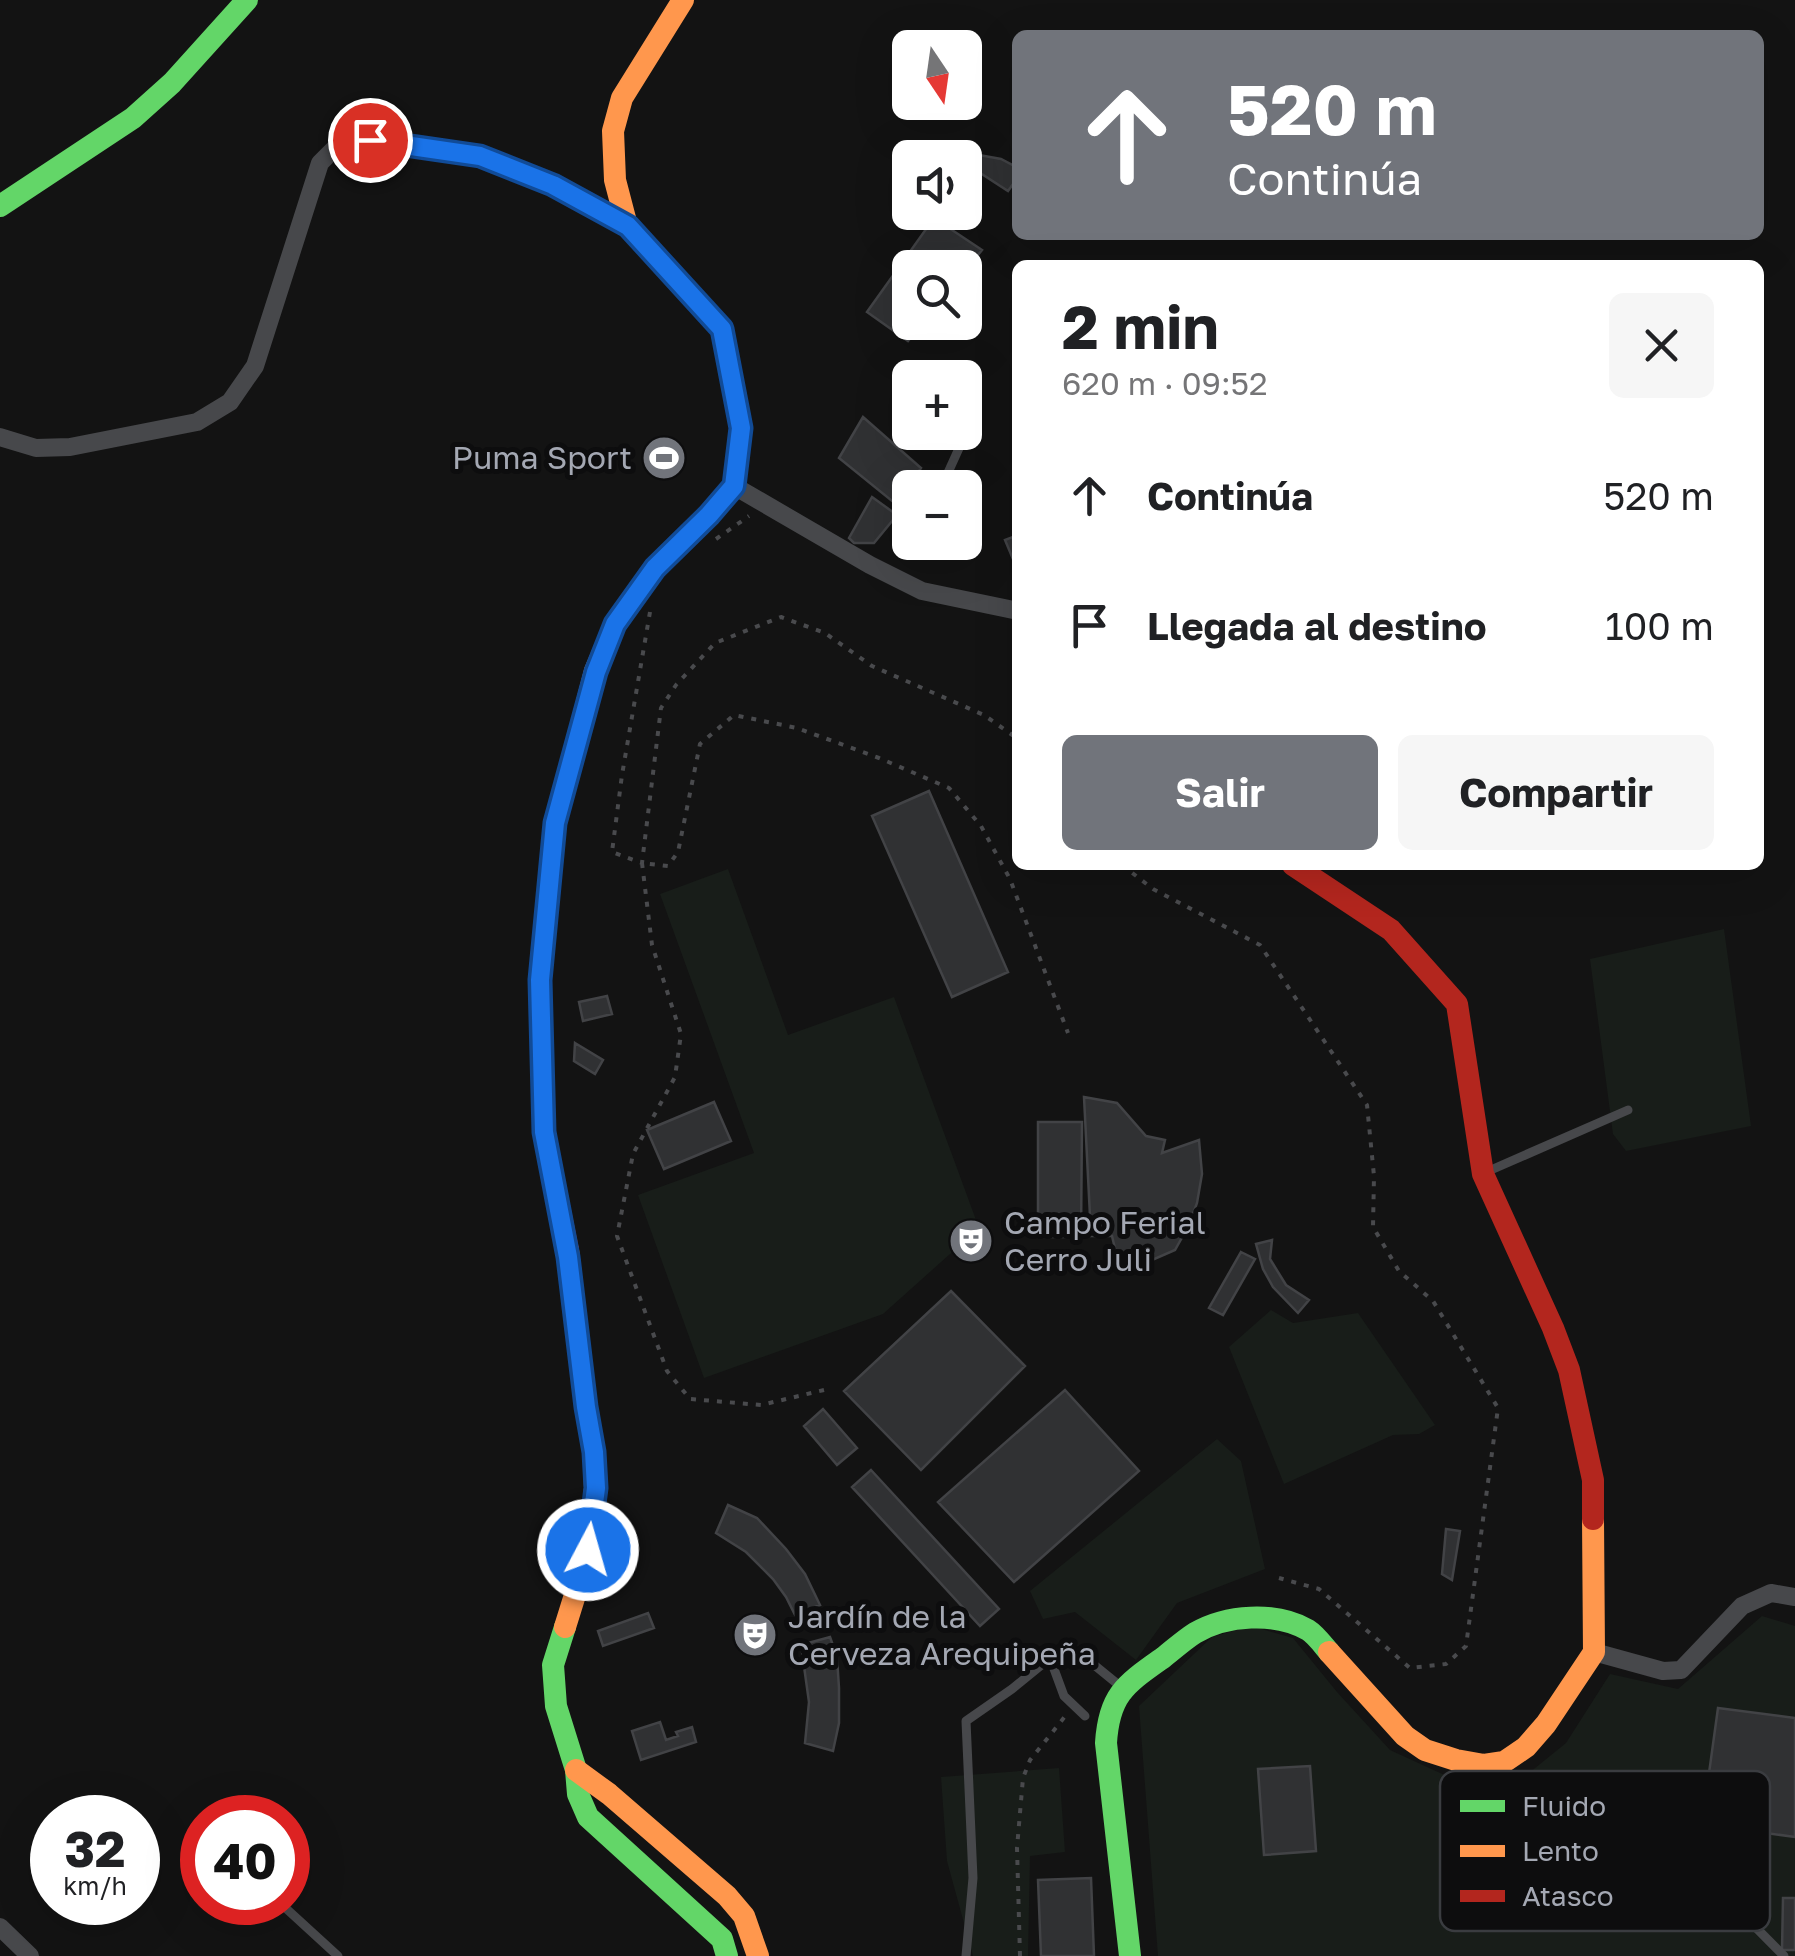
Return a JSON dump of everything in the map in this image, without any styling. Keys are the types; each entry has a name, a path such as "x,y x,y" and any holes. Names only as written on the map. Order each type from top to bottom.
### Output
{"street":[{"path":"0,206 132,118 172,84 247,0"},
{"path":"628,226 615,180 613,131 622,98 683,0"},
{"path":"0,437 36,448 70,447 197,422 230,402 255,366 320,163 338,145 370,140 480,156 553,185 628,226 722,329 741,428 734,486 655,568 615,624 596,672 555,823 540,980 544,1132 568,1257 596,1488 588,1550 553,1666 556,1706 576,1770 578,1794 588,1818 722,1939 727,1956"},
{"path":"734,486 922,591 1012,609"},
{"path":"1130,1956 1106,1718 1122,1688 1199,1631 1226,1621 1260,1617 1296,1624 1311,1632 1405,1736 1425,1750 1484,1764 1504,1762 1526,1747 1594,1652 1589,1455 1569,1370 1482,1174 1457,1004 1391,930 1301,870"},
{"path":"1594,1652 1662,1672 1681,1670 1742,1606 1770,1593 1795,1597"},
{"path":"576,1770 610,1794 726,1896 744,1916 758,1956"},
{"path":"0,1928 30,1956"}],"lane":[{"path":"1482,1174 1628,1110"},
{"path":"966,1956 972,1878 966,1722 1050,1658 1078,1657 1122,1688"},
{"path":"1050,1658 1064,1696 1086,1716"},
{"path":"304,1925 338,1956"},
{"path":"1759,1931 1784,1956"}],"path":[{"path":"710,544 765,504"},
{"path":"650,612 612,852 642,863 668,866 678,852 700,744 734,715 796,728 878,758 950,788 981,826 1010,879 1068,1034"},
{"path":"824,1390 761,1405 690,1399 668,1372 617,1236 633,1154 675,1077 680,1034 652,945 642,863 661,708 715,643 780,617 825,633 872,666 984,714 1012,735"},
{"path":"1129,870 1154,889 1260,946 1366,1105 1374,1176 1373,1227 1399,1272 1433,1301 1498,1408 1466,1646 1446,1664 1410,1668 1319,1588 1279,1578"},
{"path":"1020,1956 1017,1848 1024,1778 1030,1760 1073,1707"}],"shaded area":[{"path":"728,869 788,1035 894,997 979,1228 883,1314 704,1378 638,1195 754,1153 660,894"},
{"path":"1724,929 1751,1126 1626,1151 1613,1134 1590,959"},
{"path":"1271,1310 1293,1323 1358,1313 1435,1425 1419,1434 1393,1435 1284,1484 1229,1347"},
{"path":"1217,1439 1241,1461 1265,1569 1177,1603 1136,1660 1075,1612 1043,1619 1030,1591"},
{"path":"1762,1616 1795,1626 1795,1956 1158,1956 1139,1706 1212,1637 1251,1626 1293,1638 1390,1750 1440,1773 1440,1931 1770,1931 1770,1771 1531,1771 1566,1743 1610,1674 1678,1689"},
{"path":"1059,1768 1065,1852 1030,1856 1028,1956 973,1956 947,1861 941,1777"}],"building":[{"path":"982,156 1012,165 1012,185 1008,191 982,174"},
{"path":"925,230 952,230 982,250 911,250"},
{"path":"892,277 892,330 867,312"},
{"path":"863,417 892,442 892,450 901,450 921,468 892,470 892,501 839,458"},
{"path":"872,497 892,511 892,521 874,543 854,543 849,538"},
{"path":"1012,537 1012,557 1005,540"},
{"path":"929,791 1008,972 952,997 872,816"},
{"path":"607,996 612,1014 583,1021 579,1002"},
{"path":"575,1043 603,1060 595,1074 574,1061"},
{"path":"1084,1097 1117,1103 1146,1136 1165,1140 1162,1153 1199,1140 1202,1174 1197,1203 1175,1250 1150,1261 1144,1252 1117,1257 1112,1236 1091,1236"},
{"path":"714,1102 731,1141 664,1169 647,1130"},
{"path":"1038,1122 1082,1122 1081,1237 1038,1237"},
{"path":"1272,1240 1270,1259 1286,1285 1309,1300 1298,1313 1273,1287 1263,1269 1256,1244"},
{"path":"1241,1252 1255,1259 1223,1315 1209,1308"},
{"path":"951,1291 1025,1366 921,1470 844,1391"},
{"path":"1065,1390 1139,1471 1014,1582 938,1502"},
{"path":"823,1409 857,1448 837,1465 804,1426"},
{"path":"871,1470 999,1609 980,1626 852,1487"},
{"path":"728,1505 757,1518 786,1549 805,1574 820,1605 795,1615 773,1579 746,1552 716,1533"},
{"path":"1446,1529 1460,1531 1452,1580 1442,1574"},
{"path":"648,1613 654,1628 603,1646 598,1631"},
{"path":"830,1637 837,1657 839,1688 839,1723 833,1751 805,1743 809,1702 801,1645"},
{"path":"1718,1708 1795,1718 1795,1837 1770,1834 1770,1771 1709,1771"},
{"path":"660,1722 666,1740 692,1727 696,1742 641,1760 632,1731"},
{"path":"1310,1766 1316,1851 1264,1855 1258,1769"},
{"path":"1091,1878 1094,1956 1041,1956 1038,1880"},
{"path":"1783,1898 1795,1898 1795,1950 1782,1950"}],"traffic: fast":[{"path":"0,206 133,118 172,83 247,0"},
{"path":"1130,1956 1106,1743 1116,1701 1139,1675 1195,1633 1221,1622 1281,1620 1311,1632 1329,1652"},
{"path":"565,1627 553,1665 556,1706 576,1770 578,1794 588,1817 722,1939 727,1956"}],"traffic: slow":[{"path":"580,729 595,671 615,624 655,568 734,486 741,428 722,329 627,226 615,180 613,131 622,98 683,0"},
{"path":"565,1627 589,1550 595,1488 568,1250"},
{"path":"1329,1652 1405,1736 1425,1750 1484,1765 1504,1762 1526,1747 1546,1724 1594,1652 1593,1519"},
{"path":"576,1770 727,1896 744,1916 758,1956"}],"traffic: jam":[{"path":"568,1250 544,1132 540,980 555,823 580,729"},
{"path":"1301,870 1391,930 1457,1004 1483,1174 1569,1370 1593,1480 1593,1519"}],"place":[{"name":"Puma Sport","path":"664,458"},
{"name":"Campo Ferial Cerro Juli","path":"971,1241"},
{"name":"Jardín de la Cerveza Arequipeña","path":"755,1635"}],"route":[{"path":"370,140 480,156 553,185 628,226 722,329 741,428 734,486 655,568 615,624 596,672 555,823 540,980 544,1132 568,1257 594,1452 596,1488 588,1550"}]}
